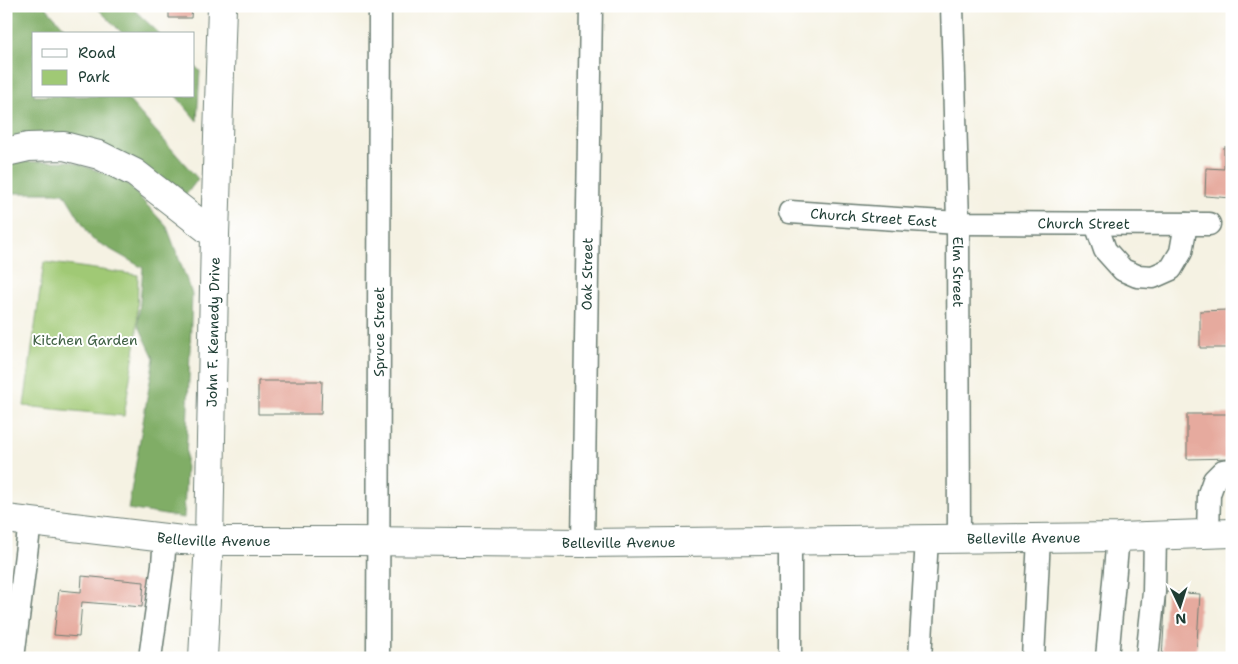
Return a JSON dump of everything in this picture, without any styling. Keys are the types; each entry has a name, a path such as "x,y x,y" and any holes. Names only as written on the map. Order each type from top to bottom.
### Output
{"main road":[{"name":"John F. Kennedy Drive","path":"203,658 209,541 222,6"},
{"path":"6,152 28,147 64,146 99,155 135,173 215,235"},
{"name":"Belleville Avenue","path":"18,520 182,540 209,541 583,543 1118,537 1220,534"}],"street":[{"name":"Spruce Street","path":"378,658 380,6"},
{"name":"Oak Street","path":"583,543 591,6"},
{"name":"Elm Street","path":"952,6 958,223 959,538"},
{"name":"Church Street East","path":"790,212 958,223"},
{"name":"Church Street","path":"958,223 1209,224"},
{"path":"1096,224 1105,250 1122,270 1137,276 1153,277 1171,269 1181,252 1186,224"},
{"path":"1220,534 1210,494 1214,480 1223,471 1232,470"},
{"path":"13,658 18,520"},
{"path":"1147,658 1154,592 1155,536"},
{"path":"150,658 165,537"},
{"path":"1107,658 1118,537"},
{"path":"1033,658 1039,538"},
{"path":"920,658 927,539"},
{"path":"790,541 790,658"}],"green space":[{"path":"6,6 45,6 68,32 32,32 32,98 127,98 198,179 185,196 130,162 6,146"},
{"path":"95,6 130,6 158,32 121,32"},
{"path":"195,66 200,71 197,121 178,98 195,98"},
{"path":"70,161 124,180 167,227 192,294 184,518 128,509 154,358 138,324 143,268 92,239 64,193 6,193 6,165 12,162"},
{"name":"Kitchen Garden","path":"44,262 138,275 137,334 124,416 24,406"}],"building":[{"path":"169,6 192,6 191,18 169,18"},
{"path":"1224,147 1232,147 1232,198 1205,196 1206,168 1224,169"},
{"path":"1229,303 1232,303 1232,348 1200,348 1200,311 1227,310"},
{"path":"258,381 322,381 321,414 258,414"},
{"path":"1187,414 1232,414 1232,458 1187,459"},
{"path":"82,576 144,582 142,607 82,602 79,637 54,635 59,590 81,592"},
{"path":"1166,592 1200,594 1196,658 1162,658"},
{"path":"47,655 67,656 67,658 47,658"}]}
